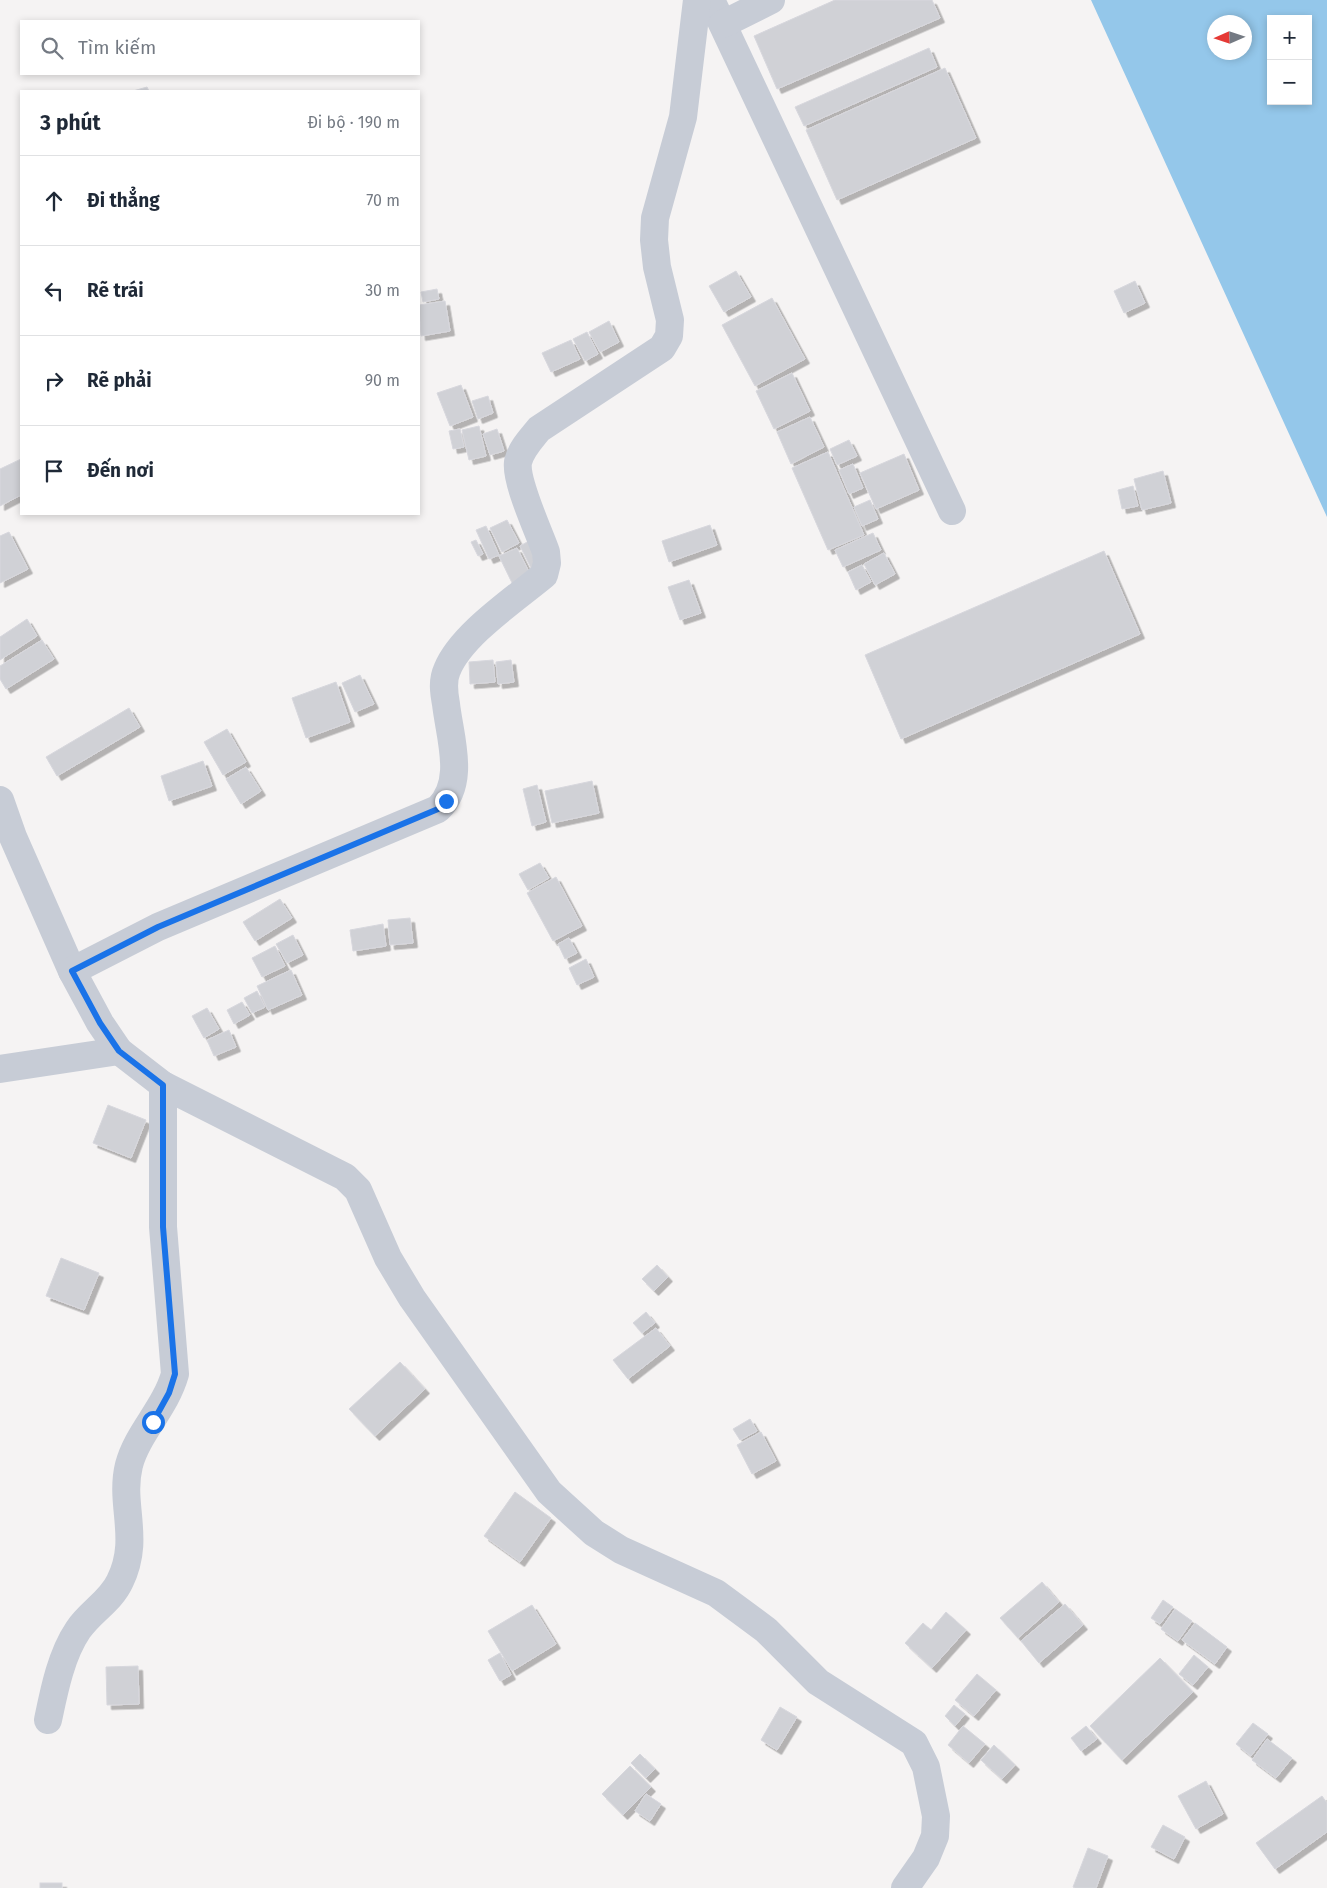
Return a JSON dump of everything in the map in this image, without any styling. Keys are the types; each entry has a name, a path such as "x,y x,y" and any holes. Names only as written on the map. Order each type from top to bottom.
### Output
{"street":[{"path":"72,971 158,927 438,809 446,801 455,778 443,688 446,672 465,642 544,575 547,563 546,552 519,478 518,462 526,445 540,429 662,348 669,336 670,320 657,267 654,240 655,218 683,117 697,0"},
{"path":"711,0 952,511"},
{"path":"723,24 771,0"},
{"path":"0,800 13,837 72,971 100,1023 119,1051 163,1085 345,1177 361,1196 388,1258 412,1298 549,1492 594,1533 621,1550 716,1593 766,1630 818,1682 914,1743 926,1767 936,1816 935,1836 926,1858 905,1888"},
{"path":"0,1069 119,1051"},
{"path":"48,1720 58,1676 78,1630 119,1584 126,1567 131,1545 127,1487 129,1466 138,1442 169,1393 175,1374 163,1227 163,1085"}],"water":[{"path":"1091,0 1327,0 1327,517"}],"building":[{"path":"835,0 932,0 940,18 777,89 754,36"},
{"path":"929,48 937,67 804,126 795,107"},
{"path":"945,68 976,138 837,200 806,130"},
{"path":"147,87 148,90 136,90"},
{"path":"736,271 751,297 724,312 709,286"},
{"path":"1135,281 1145,303 1124,313 1114,291"},
{"path":"437,289 439,299 423,302 421,292"},
{"path":"772,298 805,359 755,386 722,325"},
{"path":"445,301 450,331 421,336 420,305"},
{"path":"609,321 619,342 600,352 589,332"},
{"path":"587,332 598,354 585,361 573,339"},
{"path":"571,340 580,359 551,372 542,353"},
{"path":"792,373 810,411 774,429 756,391"},
{"path":"461,385 473,417 450,426 437,393"},
{"path":"488,396 493,413 478,419 472,401"},
{"path":"810,417 824,447 791,464 777,432"},
{"path":"479,426 486,456 469,460 462,430"},
{"path":"460,429 464,447 453,449 449,431"},
{"path":"497,429 504,451 490,455 483,434"},
{"path":"849,440 857,456 837,465 830,449"},
{"path":"828,452 864,535 828,550 792,468"},
{"path":"904,454 919,490 876,509 860,473"},
{"path":"20,459 20,496 0,506 0,469"},
{"path":"853,464 863,488 849,494 839,470"},
{"path":"1163,471 1171,503 1142,510 1134,479"},
{"path":"1133,486 1138,506 1122,509 1118,490"},
{"path":"870,500 878,519 862,526 854,507"},
{"path":"507,520 519,543 502,552 490,528"},
{"path":"710,525 717,545 669,562 662,541"},
{"path":"486,526 499,555 489,559 476,530"},
{"path":"9,532 28,569 0,583 0,536"},
{"path":"873,533 881,550 843,567 835,550"},
{"path":"536,537 533,572 520,546"},
{"path":"476,540 483,554 478,556 471,542"},
{"path":"517,548 532,578 514,587 499,556"},
{"path":"1104,551 1140,634 901,739 865,655"},
{"path":"884,553 895,574 875,585 864,564"},
{"path":"862,565 871,582 856,590 848,572"},
{"path":"689,580 701,613 680,620 668,587"},
{"path":"27,619 37,636 0,660 0,637"},
{"path":"42,640 54,659 6,689 0,679 0,666"},
{"path":"493,660 495,682 470,684 469,662"},
{"path":"511,660 514,682 498,684 496,662"},
{"path":"360,675 374,704 355,712 342,683"},
{"path":"336,682 350,722 306,738 292,698"},
{"path":"129,708 140,727 57,776 46,757"},
{"path":"227,729 246,762 223,775 204,742"},
{"path":"203,761 212,786 169,801 161,776"},
{"path":"246,767 261,791 241,804 226,779"},
{"path":"592,781 599,813 552,823 545,791"},
{"path":"537,785 546,822 532,826 523,789"},
{"path":"540,863 549,878 528,890 519,874"},
{"path":"556,877 582,926 553,941 527,893"},
{"path":"280,899 292,918 255,941 243,922"},
{"path":"410,918 413,943 390,945 388,920"},
{"path":"383,924 386,946 353,951 350,930"},
{"path":"293,935 303,955 287,963 276,944"},
{"path":"569,938 577,953 565,959 558,944"},
{"path":"275,946 285,966 262,977 252,958"},
{"path":"586,959 594,977 577,985 569,968"},
{"path":"291,970 302,995 268,1010 257,986"},
{"path":"257,991 265,1007 252,1013 244,998"},
{"path":"242,1002 250,1015 234,1024 227,1010"},
{"path":"207,1008 219,1029 204,1038 192,1016"},
{"path":"229,1030 236,1047 214,1056 207,1040"},
{"path":"108,1105 146,1120 131,1158 93,1143"},
{"path":"61,1258 99,1273 84,1310 46,1296"},
{"path":"657,1265 668,1277 654,1291 642,1279"},
{"path":"646,1312 655,1323 642,1333 633,1323"},
{"path":"656,1328 670,1346 628,1379 613,1360"},
{"path":"400,1362 425,1389 375,1436 349,1409"},
{"path":"750,1419 757,1431 740,1440 733,1429"},
{"path":"761,1432 776,1461 752,1474 737,1445"},
{"path":"515,1492 551,1518 520,1562 484,1536"},
{"path":"1042,1582 1059,1602 1018,1638 1000,1618"},
{"path":"1163,1600 1173,1607 1160,1624 1151,1618"},
{"path":"1065,1604 1083,1625 1039,1663 1021,1641"},
{"path":"532,1605 556,1644 512,1671 488,1631"},
{"path":"1175,1609 1192,1621 1178,1641 1161,1629"},
{"path":"946,1612 966,1630 932,1668 905,1643 923,1623 931,1630"},
{"path":"1195,1623 1227,1647 1215,1664 1182,1640"},
{"path":"500,1653 511,1675 500,1681 488,1660"},
{"path":"1194,1655 1208,1667 1193,1685 1179,1674"},
{"path":"1160,1658 1193,1692 1122,1760 1090,1726"},
{"path":"138,1666 139,1704 107,1705 106,1667"},
{"path":"977,1674 996,1690 974,1716 955,1700"},
{"path":"954,1705 965,1714 955,1726 945,1716"},
{"path":"780,1707 797,1717 777,1750 761,1740"},
{"path":"1253,1723 1268,1734 1251,1756 1236,1744"},
{"path":"963,1726 985,1744 969,1763 948,1745"},
{"path":"1086,1726 1097,1739 1081,1751 1071,1738"},
{"path":"1267,1739 1292,1758 1276,1778 1252,1760"},
{"path":"994,1745 1015,1765 1002,1779 981,1760"},
{"path":"640,1754 655,1769 646,1778 631,1763"},
{"path":"630,1766 651,1787 623,1815 602,1794"},
{"path":"1206,1781 1223,1814 1196,1829 1178,1796"},
{"path":"646,1794 661,1804 650,1821 635,1811"},
{"path":"1322,1796 1327,1803 1327,1832 1275,1869 1256,1843"},
{"path":"1163,1825 1185,1837 1174,1859 1151,1847"},
{"path":"1088,1848 1108,1856 1096,1888 1075,1888 1073,1887"},
{"path":"40,1883 62,1883 62,1888 40,1888"}],"route":[{"path":"153,1422 169,1393 175,1374 163,1227 163,1085 119,1051 100,1023 72,971 158,927 438,809 446,801"}]}
